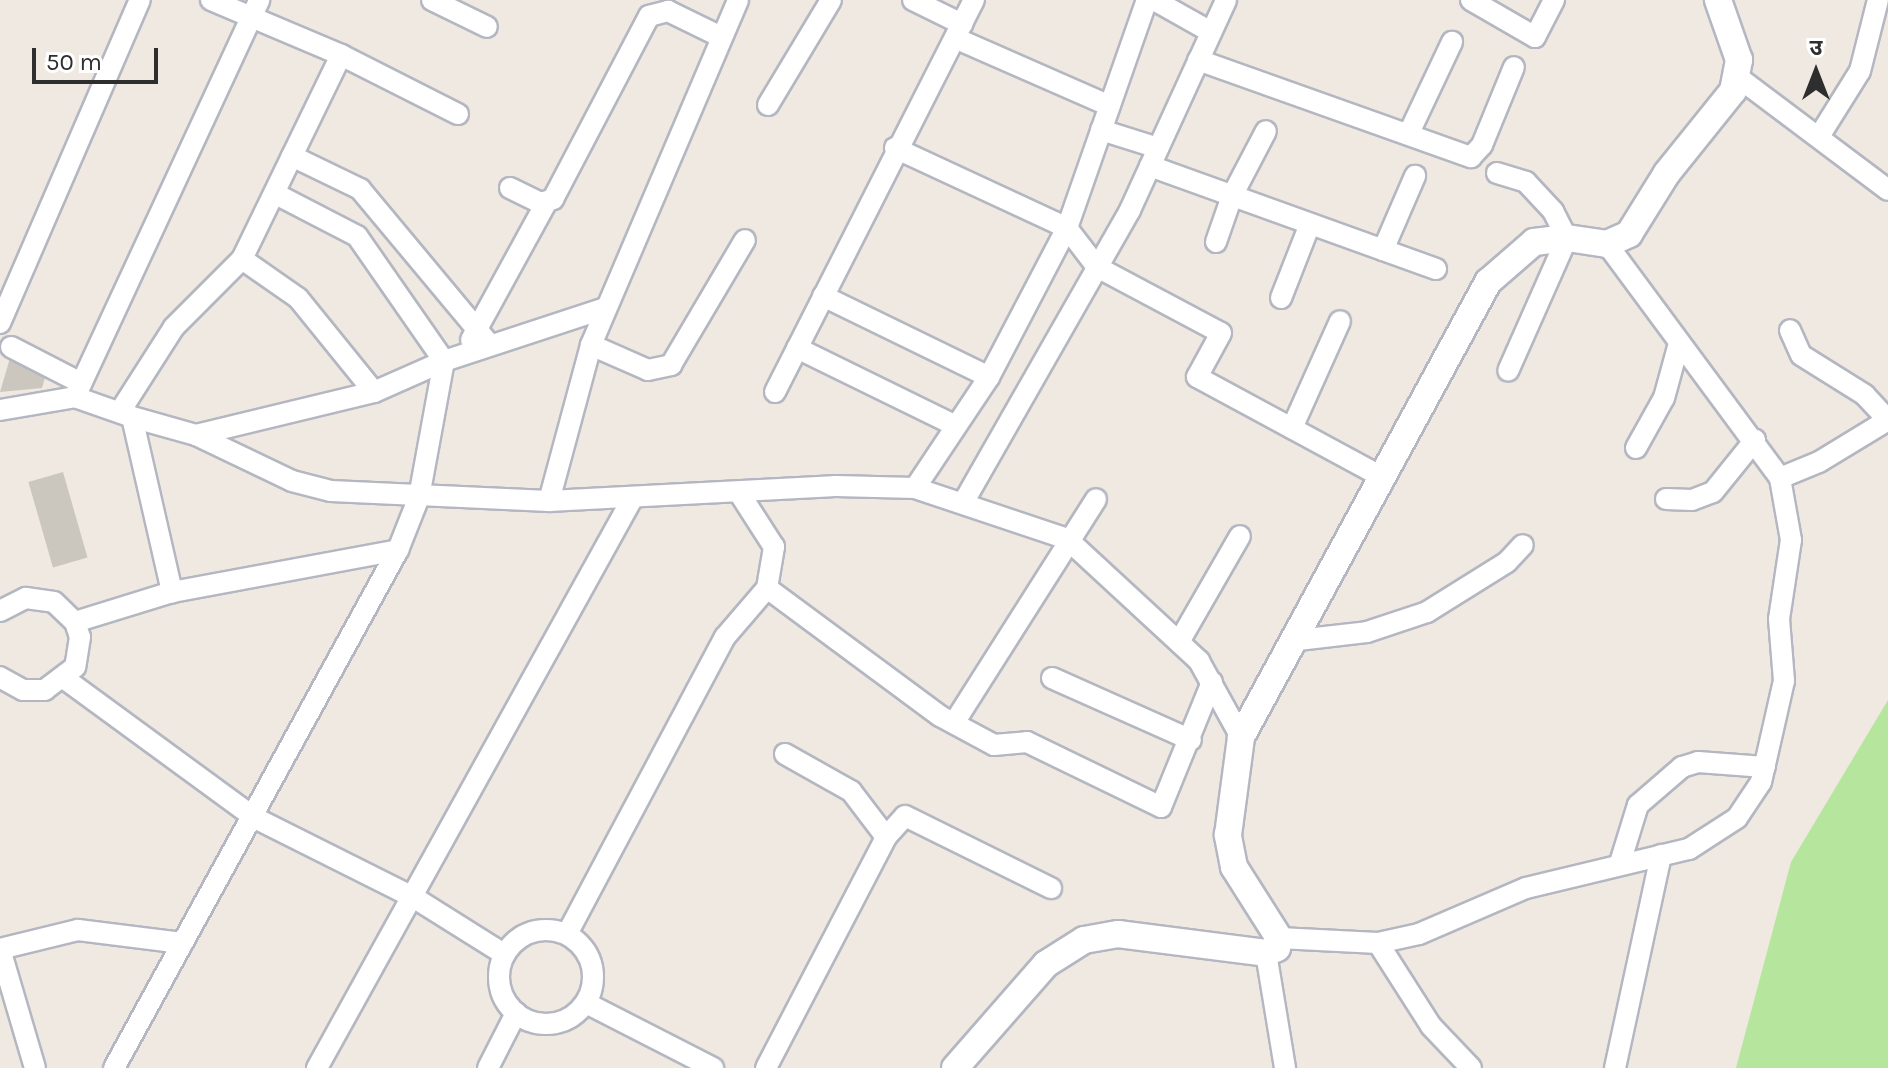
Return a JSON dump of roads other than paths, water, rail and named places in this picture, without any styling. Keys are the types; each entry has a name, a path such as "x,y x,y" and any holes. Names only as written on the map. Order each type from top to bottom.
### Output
{"street":[{"path":"0,323 140,0"},
{"path":"211,0 255,9 458,114"},
{"path":"432,0 487,27"},
{"path":"549,501 591,345 719,36 738,0"},
{"path":"768,105 831,0"},
{"path":"913,0 958,31 1110,106"},
{"path":"775,392 895,148 974,0"},
{"path":"915,488 989,377 1067,228 1147,0"},
{"path":"1154,0 1211,32"},
{"path":"963,503 1097,267 1154,157 1226,0"},
{"path":"1471,0 1535,37 1554,0"},
{"path":"1285,1068 1272,945 1234,867 1230,845 1230,805 1241,737 1298,640 1488,282 1534,242 1567,238 1607,244 1629,234 1739,78 1739,60 1718,0"},
{"path":"1820,135 1860,71 1878,0"},
{"path":"78,390 255,9"},
{"path":"196,435 374,392 464,354 483,337 546,203 553,199 649,16 668,11 719,36"},
{"path":"1409,133 1452,42"},
{"path":"172,592 126,414 174,327 242,259 341,55"},
{"path":"1198,60 1471,157 1482,145 1514,67"},
{"path":"1739,78 1820,135 1888,190"},
{"path":"1101,130 1232,196 1436,269"},
{"path":"1216,242 1232,196 1266,131"},
{"path":"895,148 1067,228 1097,267 1221,333 1197,377 1384,478"},
{"path":"292,156 360,189 483,337"},
{"path":"1497,173 1526,182 1553,211 1567,238"},
{"path":"1383,250 1415,176"},
{"path":"510,188 546,203"},
{"path":"114,1068 255,818 398,550 419,497 444,361 357,236 276,194"},
{"path":"1281,298 1310,224"},
{"path":"1508,371 1567,238"},
{"path":"591,345 648,370 671,365 745,240"},
{"path":"955,1068 1046,964 1084,940 1118,934 1272,945 1378,943 1419,934 1526,888 1706,841 1737,818 1752,801 1765,767 1784,681 1779,619 1791,540 1780,478 1755,440 1607,244"},
{"path":"242,259 298,298 374,392"},
{"path":"823,296 989,377"},
{"path":"483,337 605,308"},
{"path":"1292,428 1340,321"},
{"path":"1780,478 1819,462 1888,420 1865,395 1801,355 1790,330"},
{"path":"1636,448 1664,398 1679,343"},
{"path":"11,347 78,390 126,414 196,435 292,481 331,491 549,501 740,494 836,486 915,488 963,503 1067,539 1179,642 1212,682 1241,737"},
{"path":"797,348 956,426"},
{"path":"0,410 78,390"},
{"path":"1666,499 1692,500 1713,492 1755,440"},
{"path":"567,934 725,637 767,588 774,547 740,494"},
{"path":"317,1068 632,499"},
{"path":"954,723 1067,539 1096,499"},
{"path":"1179,642 1240,536"},
{"path":"1298,640 1367,632 1427,612 1507,562 1523,545"},
{"path":"75,622 172,592 398,550"},
{"path":"767,588 954,723 994,745 1027,742 1161,807 1191,740 1212,682"},
{"path":"0,609 13,602 41,598 66,611 75,622 80,652 65,679 45,690 23,690 0,677"},
{"path":"1052,678 1191,740"},
{"path":"65,679 255,818 413,897 504,954"},
{"path":"785,754 851,791 886,837"},
{"path":"1620,863 1638,805 1682,767 1698,762 1765,767"},
{"path":"766,1068 896,822 913,817 1051,888"},
{"path":"1615,1068 1661,855"},
{"path":"35,1068 0,949 78,930 182,943"},
{"path":"553,930 567,934 580,944 593,972 586,1003 561,1022 545,1024 516,1013 501,992 504,954 525,934 553,930"},
{"path":"1378,943 1431,1026 1471,1068"},
{"path":"586,1003 713,1068"},
{"path":"488,1068 516,1013"}]}
